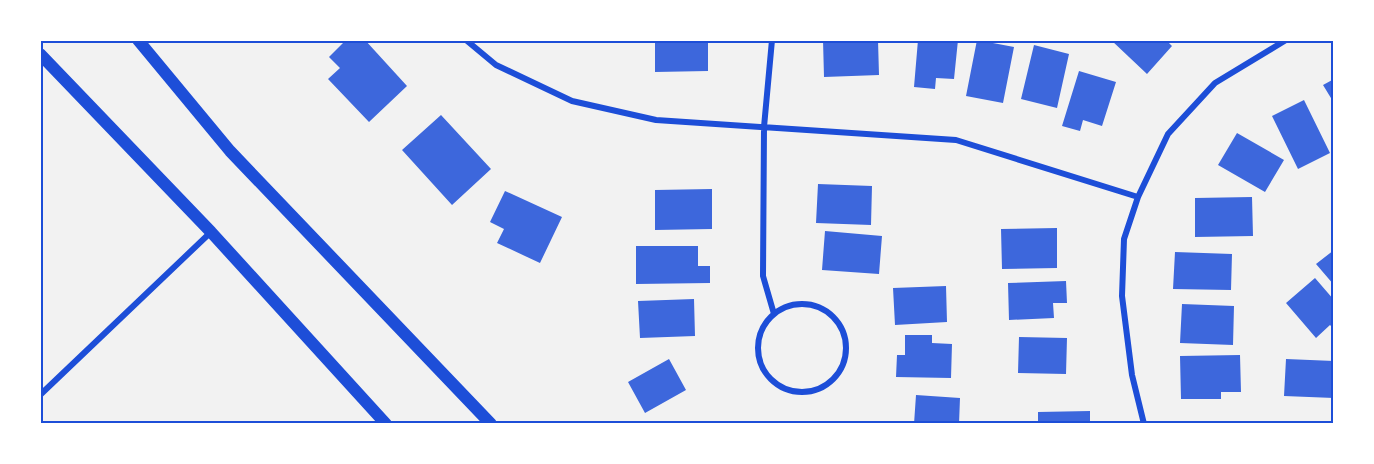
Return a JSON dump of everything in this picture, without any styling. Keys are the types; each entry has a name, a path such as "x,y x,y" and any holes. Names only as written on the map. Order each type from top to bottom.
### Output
{"main road":[{"path":"138,40 230,151 491,423"},
{"path":"40,54 211,232 386,423"}],"street":[{"path":"466,40 496,65 572,101 656,120 956,140 1138,197"},
{"path":"772,40 764,127 763,276 774,314"},
{"path":"1144,423 1132,375 1122,296 1124,239 1138,197 1168,134 1215,83 1286,40"},
{"path":"40,395 211,232"},
{"path":"800,304 826,311 837,321 844,333 845,360 839,373 830,383 816,391 801,393 786,390 773,382 763,370 758,356 758,340 764,326 774,314 786,307 800,304"}],"building":[{"path":"346,40 365,40 407,86 369,122 328,79 340,68 329,57"},
{"path":"655,40 708,40 708,71 655,72"},
{"path":"823,40 878,40 879,75 824,77"},
{"path":"918,40 958,40 954,79 936,78 935,89 914,87"},
{"path":"977,40 1014,47 1003,103 966,96"},
{"path":"1111,40 1166,40 1172,46 1147,74"},
{"path":"1034,45 1069,54 1057,108 1021,99"},
{"path":"1079,71 1116,82 1102,126 1083,120 1080,131 1062,126"},
{"path":"1334,79 1334,103 1323,85"},
{"path":"1304,100 1330,153 1298,169 1272,116"},
{"path":"441,115 491,169 452,205 402,150"},
{"path":"1237,133 1284,160 1265,192 1218,165"},
{"path":"818,184 872,186 871,225 816,223"},
{"path":"712,189 712,229 655,230 655,190"},
{"path":"505,191 562,217 540,263 497,243 504,229 490,222"},
{"path":"1252,197 1253,236 1195,237 1195,198"},
{"path":"1057,228 1057,268 1002,269 1001,229"},
{"path":"825,231 882,236 879,274 822,270"},
{"path":"636,246 698,246 698,266 710,266 710,283 636,284"},
{"path":"1334,250 1334,285 1316,264"},
{"path":"1175,252 1232,254 1231,290 1173,289"},
{"path":"1315,278 1334,300 1334,329 1330,325 1316,338 1286,303"},
{"path":"1066,281 1067,303 1053,303 1054,318 1009,320 1008,283"},
{"path":"946,286 947,322 895,325 893,288"},
{"path":"694,299 695,336 640,338 638,301"},
{"path":"1182,304 1234,306 1233,345 1180,343"},
{"path":"905,335 932,335 932,343 952,344 951,378 896,377 897,355 905,355"},
{"path":"1019,337 1067,338 1066,374 1018,373"},
{"path":"1240,355 1241,392 1221,392 1221,399 1181,399 1180,356"},
{"path":"669,359 686,390 645,413 628,382"},
{"path":"1286,359 1334,361 1334,398 1284,396"},
{"path":"916,395 960,398 959,424 914,424"},
{"path":"1090,411 1090,424 1038,424 1038,412"}]}
